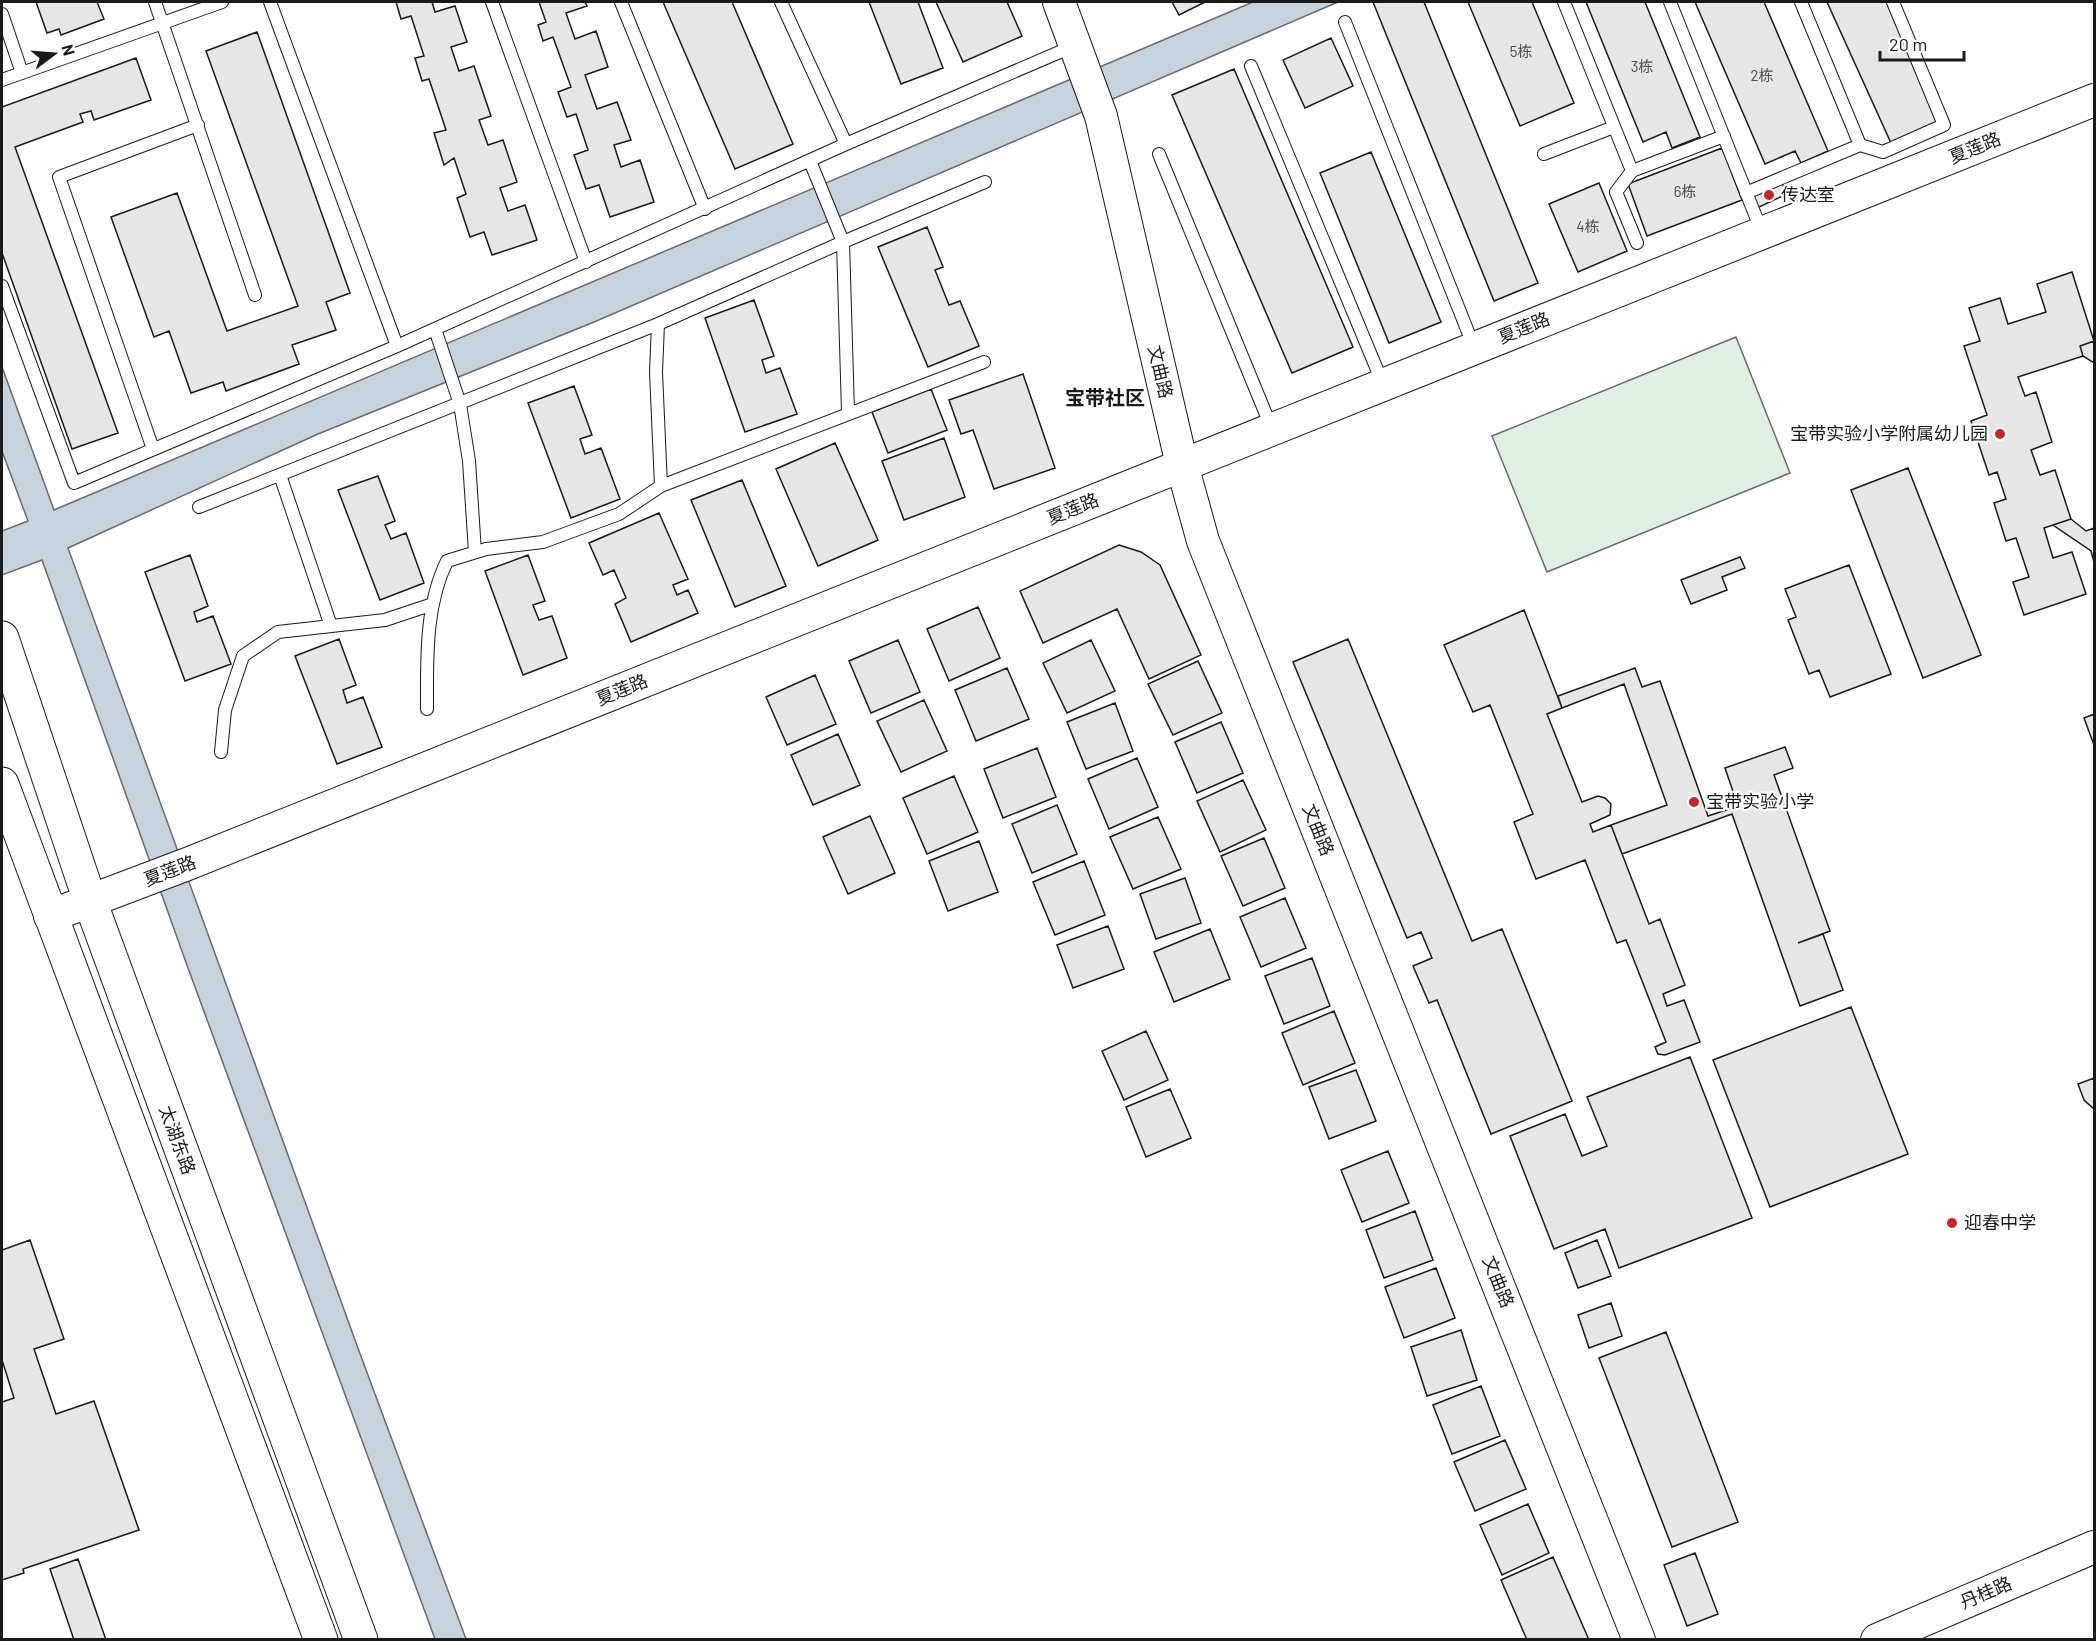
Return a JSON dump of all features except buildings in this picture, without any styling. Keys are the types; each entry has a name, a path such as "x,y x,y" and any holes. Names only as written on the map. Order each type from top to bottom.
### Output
{"main road":[{"name":"太湖东路","path":"2,638 90,901 361,1640"},
{"path":"2,784 321,1640"}],"street":[{"name":"文曲路","path":"1059,2 1101,116 1182,465 1203,541 1639,1640"},
{"name":"夏莲路","path":"50,916 190,863 2094,100"},
{"name":"丹桂路","path":"1877,1640 2094,1547"}],"lane":[{"path":"155,2 255,295"},
{"path":"2,80 222,2"},
{"path":"270,2 397,346"},
{"path":"492,2 586,262"},
{"path":"621,2 705,209"},
{"path":"782,2 846,144"},
{"path":"1564,2 1632,171"},
{"path":"1670,2 1762,233"},
{"path":"1801,2 1860,145"},
{"path":"1746,193 1860,145 1883,152 1944,125 1893,2"},
{"path":"2,14 21,73"},
{"path":"1345,22 1474,348"},
{"path":"2,286 74,483 397,346 437,335 586,262 846,144 1079,52"},
{"path":"1251,66 1383,384"},
{"path":"153,450 59,177 198,125"},
{"path":"1544,154 1614,127"},
{"path":"1637,243 1616,192 1632,171 1724,136"},
{"path":"1159,154 1272,429"},
{"path":"810,161 843,242 848,412"},
{"path":"199,507 658,324 985,182"},
{"path":"658,324 656,372 662,486"},
{"path":"437,335 460,404 469,461 475,552"},
{"path":"427,709 427,653 435,585 447,561 475,552 543,542 619,514 662,486 848,412 984,362"},
{"path":"280,475 330,626"},
{"path":"222,752 225,710 243,657 278,632 385,620 433,604"}],"green space":[{"path":"1736,337 1790,473 1547,572 1492,436"}],"shaded area":[{"path":"1253,2 1338,2 594,322 318,434 68,548 359,1351 466,1639 435,1639 188,968 42,560 2,575 2,531 28,521 2,451 2,367 54,510"}],"place":[{"name":"传达室","path":"1769,195"},
{"name":"宝带实验小学附属幼儿园","path":"2000,434"},
{"name":"宝带实验小学","path":"1694,802"},
{"name":"迎春中学","path":"1952,1223"}],"district":[{"name":"宝带社区","path":"1105,398"}]}
